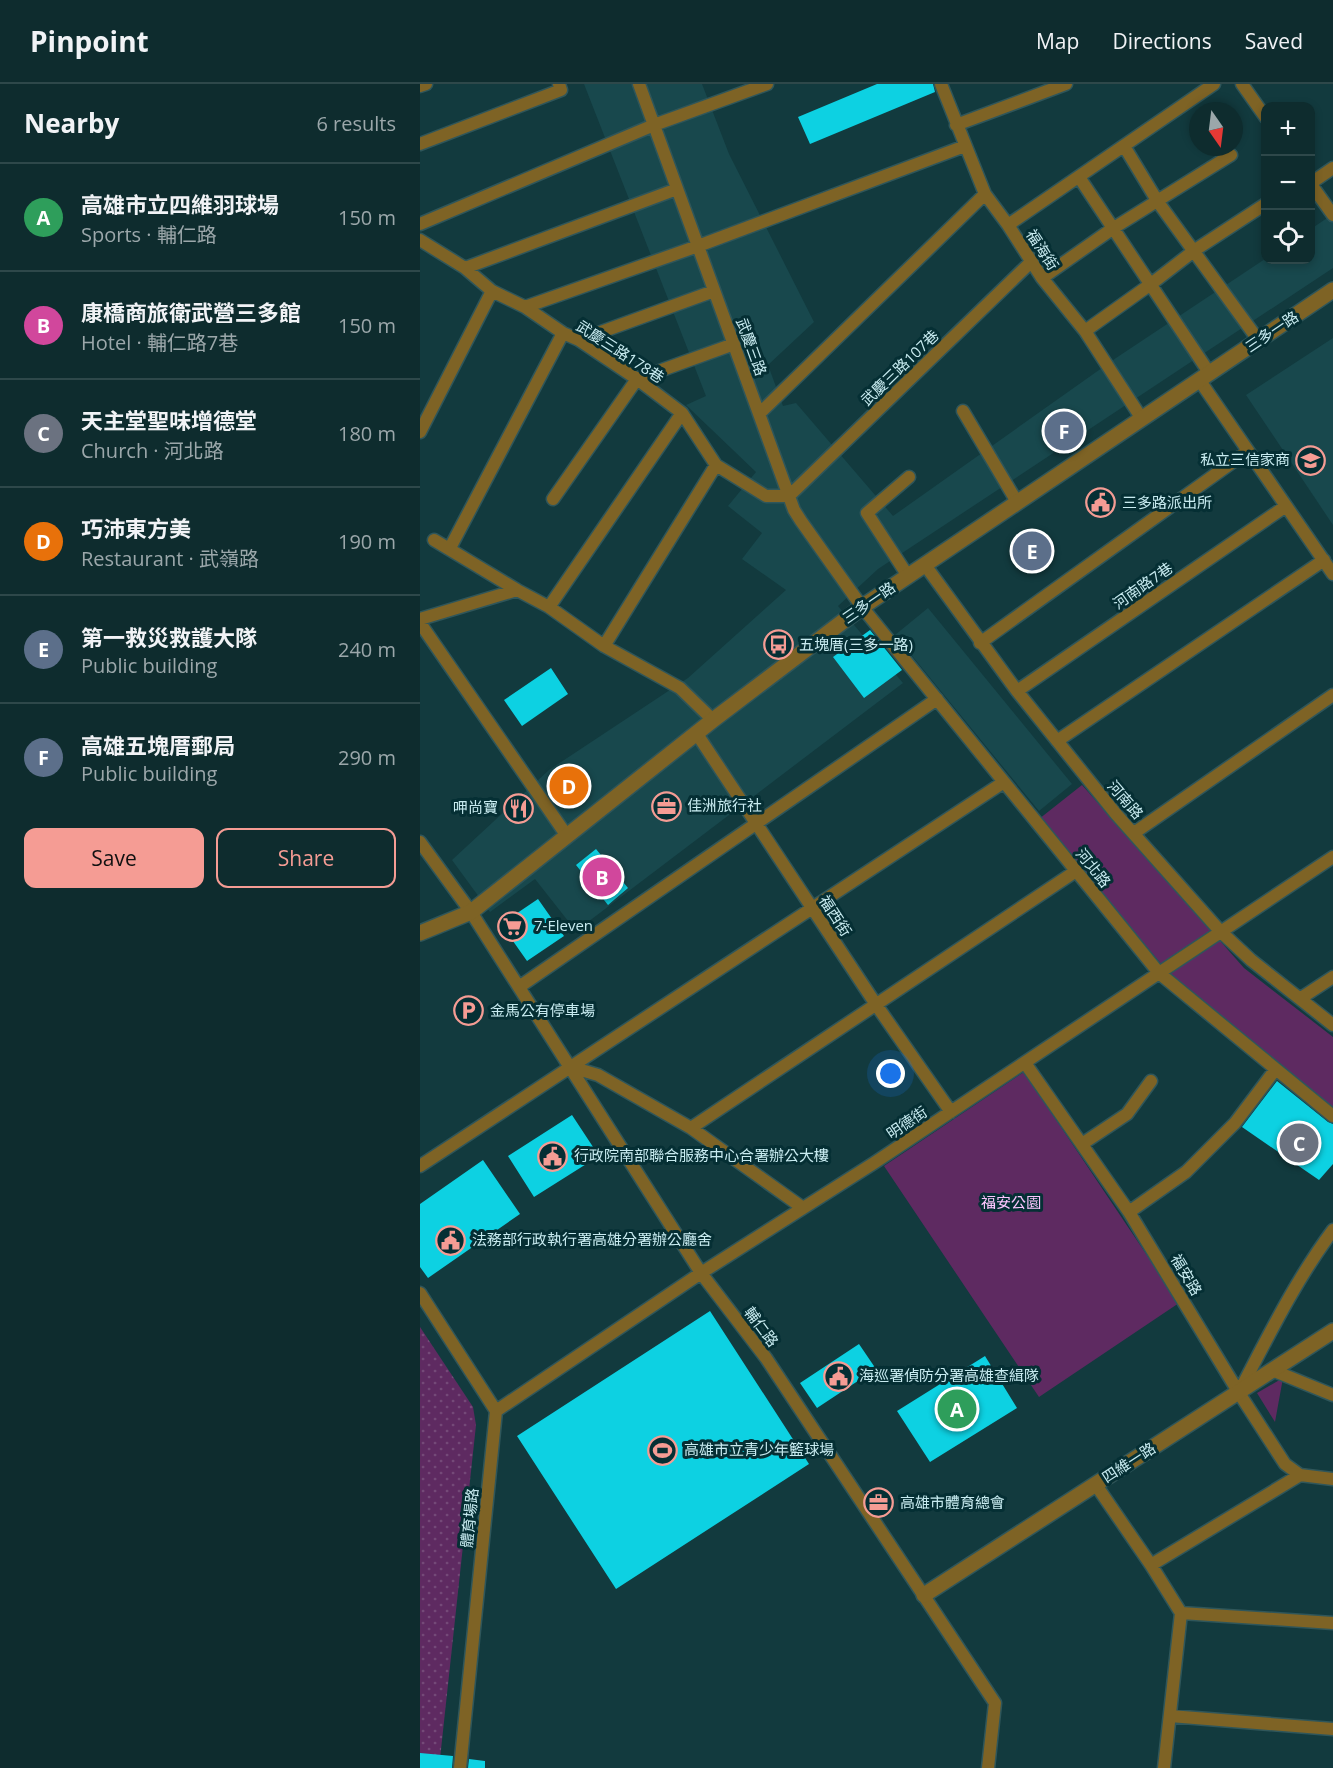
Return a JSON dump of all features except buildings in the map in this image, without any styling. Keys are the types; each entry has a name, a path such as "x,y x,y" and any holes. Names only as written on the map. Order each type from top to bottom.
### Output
{"street":[{"path":"420,87 426,84"},
{"path":"420,144 561,90 559,84"},
{"name":"武慶三路","path":"639,84 794,510 862,607"},
{"path":"420,224 654,125 766,84"},
{"name":"福海街","path":"942,84 956,125 985,194 1042,278 1085,331 1142,419"},
{"path":"956,125 1066,84"},
{"path":"1008,225 1214,84"},
{"path":"1242,84 1261,111"},
{"path":"525,307 698,246 965,146"},
{"path":"1124,146 1158,202 1259,341"},
{"path":"1042,278 1112,229 1229,156"},
{"path":"1315,180 1333,168"},
{"path":"1079,177 1151,284 1248,451 1333,574"},
{"path":"465,268 677,189"},
{"path":"1315,189 1333,215"},
{"path":"759,414 985,194"},
{"path":"1085,331 1195,250 1261,207"},
{"name":"武慶三路178巷","path":"420,240 465,268 492,291 525,307 563,333 579,340 682,412 716,465 766,496 789,496"},
{"name":"武慶三路107巷","path":"789,496 1032,261"},
{"name":"三多一路","path":"420,933 471,912 713,720 862,607 1333,290"},
{"path":"420,432 492,291"},
{"path":"579,340 714,291"},
{"path":"450,548 563,333"},
{"path":"553,499 637,379 734,344"},
{"path":"963,411 1017,502"},
{"path":"549,607 682,412"},
{"path":"980,643 1248,451"},
{"path":"604,646 716,465"},
{"path":"908,576 867,513 909,477"},
{"name":"河南路7巷","path":"1017,692 1286,506"},
{"path":"434,540 549,607 604,646 680,688 713,720"},
{"path":"1057,741 1324,560"},
{"name":"河南路","path":"925,565 1017,692 1220,932 1251,960 1333,1025"},
{"path":"517,590 420,621 567,836"},
{"name":"河北路","path":"862,607 1159,973 1333,1116"},
{"path":"1134,833 1333,696"},
{"path":"519,987 937,699"},
{"name":"福西街","path":"697,734 877,1006 951,1112"},
{"path":"420,1166 1004,782"},
{"name":"輔仁路","path":"420,842 471,912 701,1273 766,1358 995,1703 988,1768"},
{"name":"明德街","path":"496,1411 701,1273 1025,1063 1333,856"},
{"path":"691,1128 1076,871"},
{"path":"1301,998 1333,977"},
{"name":"福安路","path":"1025,1063 1129,1212 1285,1464 1300,1475"},
{"path":"571,1067 598,1075 691,1128 803,1208"},
{"path":"1129,1212 1186,1172 1235,1123 1275,1070"},
{"path":"1082,1144 1127,1114 1151,1080"},
{"path":"1239,1393 1281,1311 1333,1230"},
{"path":"420,1293 496,1411"},
{"name":"四維一路","path":"924,1595 1333,1331"},
{"path":"1272,1370 1333,1395"},
{"name":"體育場路","path":"459,1768 496,1411"},
{"path":"1151,1565 1300,1475 1333,1479"},
{"path":"1096,1485 1181,1613 1164,1768"},
{"path":"1181,1613 1333,1623"},
{"path":"1170,1716 1333,1730"}],"shaded area":[{"path":"584,84 702,84 729,154 814,322 768,365 783,406 796,403 893,516 1116,358 1261,262 1261,264 1315,264 1315,226 1333,214 1333,268 878,569 838,606 903,683 576,931 535,879 490,912 452,860 549,770 688,678 786,590 742,559 762,533 728,506 756,472 686,405 706,396"},
{"name":"私立三信家商","path":"1333,338 1333,525 1246,395"},
{"path":"928,608 1072,784 1039,811 895,635"}],"green space":[{"path":"1082,785 1244,968 1333,1037 1333,1108 1237,1032 1168,972 1039,819"},
{"name":"福安公園","path":"1024,1072 1179,1303 1039,1397 884,1166"},
{"path":"420,1327 473,1407 476,1425 439,1768 420,1768"},
{"path":"1283,1378 1275,1422 1257,1393"}],"place":[{"name":"高雄五塊厝郵局","path":"1064,431"},
{"name":"私立三信家商","path":"1311,460"},
{"name":"三多路派出所","path":"1101,503"},
{"name":"第一救災救護大隊","path":"1032,551"},
{"name":"五塊厝(三多一路)","path":"778,645"},
{"name":"巧沛東方美","path":"569,786"},
{"name":"佳洲旅行社","path":"666,806"},
{"name":"呷尚寶","path":"519,808"},
{"name":"康橋商旅衛武營三多館","path":"602,877"},
{"name":"7-Eleven","path":"513,926"},
{"name":"金馬公有停車場","path":"469,1011"},
{"name":"天主堂聖味增德堂","path":"1299,1143"},
{"name":"行政院南部聯合服務中心合署辦公大樓","path":"553,1156"},
{"name":"法務部行政執行署高雄分署辦公廳舍","path":"451,1240"},
{"name":"海巡署偵防分署高雄查緝隊","path":"838,1376"},
{"name":"高雄市立四維羽球場","path":"957,1409"},
{"name":"高雄市立青少年籃球場","path":"663,1450"},
{"name":"高雄市體育總會","path":"879,1503"}]}
